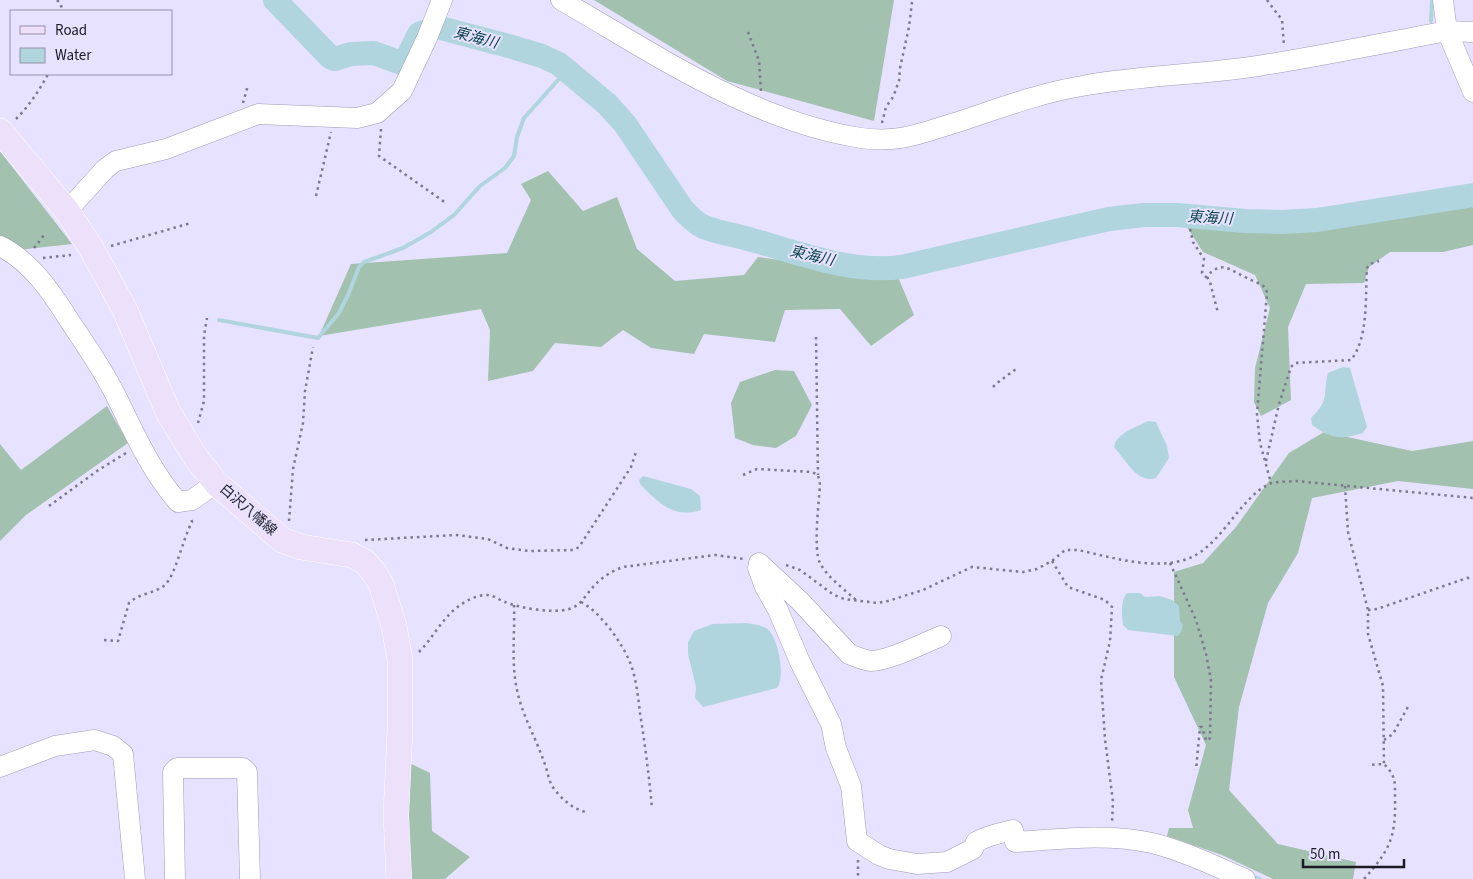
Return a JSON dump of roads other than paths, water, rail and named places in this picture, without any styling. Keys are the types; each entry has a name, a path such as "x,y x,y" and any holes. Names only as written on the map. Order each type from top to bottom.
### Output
{"main road":[{"name":"白沢八幡線","path":"1,132 67,211 82,254 125,310 168,412 183,438 216,482 282,540 302,547 352,555 365,562 381,584 394,626 400,660 400,729 396,815 399,879"}],"street":[{"path":"561,0 742,102 790,120 859,138 884,140 912,137 1043,94 1082,86 1256,66 1447,31 1473,32"},
{"path":"1443,0 1447,31 1473,92"},
{"path":"67,211 104,169 116,161 166,149 258,114 357,118 377,113 402,91 439,9"},
{"path":"0,246 25,261 54,296 100,367 139,446 164,486 178,502 192,500 216,482"},
{"path":"941,636 883,660 871,661 860,659 849,654 800,602 759,563 758,568 765,587 778,610 800,662 828,717 836,748 851,786 857,841 884,857 917,864 948,862 974,849 976,842 983,838 1013,830 1015,842 1086,837 1110,838 1152,843 1202,860 1245,879"},
{"path":"0,767 56,746 95,740 114,746 123,754 135,879"},
{"path":"175,879 173,772 177,768 243,768 247,772 250,879"}],"water":[{"path":"1343,367 1350,368 1367,427 1363,433 1348,437 1336,437 1312,425 1311,418 1324,401 1328,373"},
{"path":"1148,421 1156,422 1167,446 1169,458 1156,478 1149,479 1143,478 1132,470 1114,447 1123,434"},
{"path":"643,476 691,489 700,496 701,510 691,512 674,511 660,503 640,484 639,480"},
{"path":"1127,593 1140,593 1145,597 1160,596 1172,600 1179,606 1180,621 1183,625 1178,636 1128,630 1123,625 1122,613 1123,600"},
{"path":"746,623 766,628 774,639 781,666 780,683 777,688 703,707 695,698 696,687 688,654 688,642 694,631 713,624"}],"waterway":[{"name":"東海川","path":"275,0 330,57 335,59 351,54 374,53 404,64 419,34 437,27 542,56 559,64 607,104 625,124 683,210 698,224 716,231 845,265 864,268 902,267 1109,219 1144,215 1177,215 1245,221 1283,222 1317,220 1473,195"},
{"path":"1431,21 1432,0"},
{"path":"219,320 318,338 339,313 359,267 364,262 403,248 431,232 454,215 480,186 505,168 514,156 517,137 524,118 567,70"},
{"path":"1250,875 1260,879"}]}
